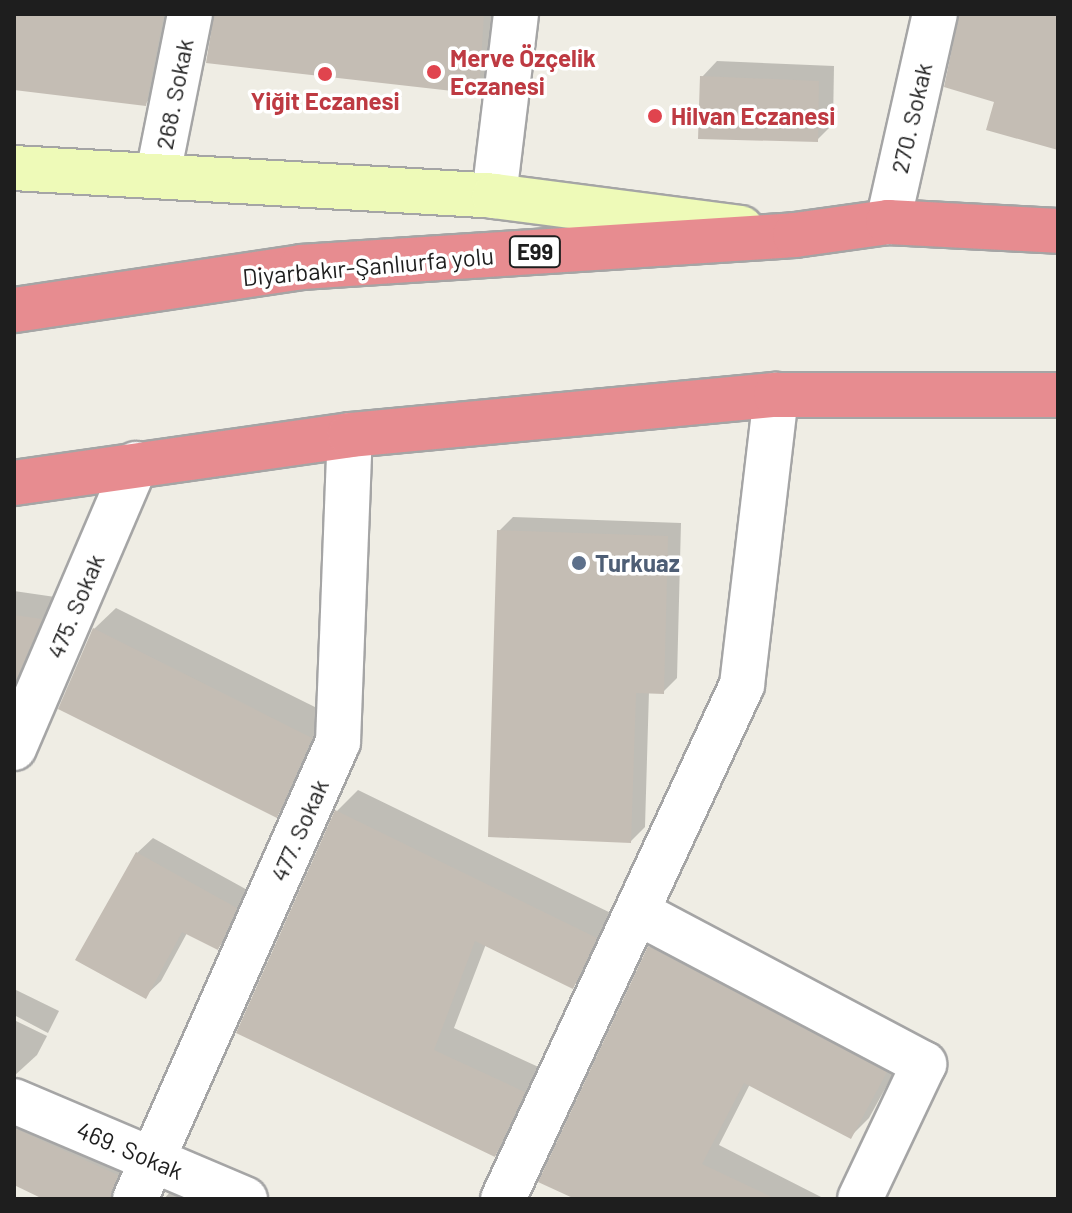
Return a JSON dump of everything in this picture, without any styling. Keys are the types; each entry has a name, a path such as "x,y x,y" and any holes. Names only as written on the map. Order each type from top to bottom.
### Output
{"highway":[{"name":"Diyarbakır-Şanlıurfa yolu","path":"14,310 301,267 795,235 888,222 1058,231"},
{"path":"14,483 350,435 776,395 1058,395"}],"main road":[{"path":"14,168 494,196 795,235"}],"street":[{"name":"268. Sokak","path":"158,174 190,14"},
{"path":"494,196 516,14"},
{"name":"270. Sokak","path":"888,222 935,14"},
{"path":"503,1199 742,685 776,395"},
{"name":"477. Sokak","path":"135,1199 338,742 350,435"},
{"name":"475. Sokak","path":"14,748 136,464"},
{"path":"637,912 924,1064 860,1199"},
{"name":"469. Sokak","path":"14,1101 245,1199"}],"building":[{"path":"14,14 164,14 146,106 14,90"},
{"path":"214,14 484,14 479,94 206,63"},
{"path":"959,14 1058,14 1058,150 986,130 994,102 944,87"},
{"path":"700,76 819,81 818,142 698,139"},
{"path":"497,530 668,536 664,694 636,693 631,843 488,837"},
{"path":"14,615 42,619 14,685"},
{"path":"93,628 312,738 277,818 58,709"},
{"path":"335,810 597,938 573,989 475,941 434,1050 525,1092 495,1157 236,1033"},
{"path":"136,852 237,908 218,950 182,932 146,999 75,960"},
{"path":"648,946 887,1072 851,1139 744,1083 702,1164 776,1199 575,1199 538,1182"},
{"path":"14,1128 118,1175 110,1199 43,1199 14,1185"}],"place":[{"name":"Merve Özçelik Eczanesi","path":"434,72"},
{"name":"Yiğit Eczanesi","path":"325,74"},
{"name":"Hilvan Eczanesi","path":"655,116"},
{"name":"Turkuaz","path":"579,563"}]}
